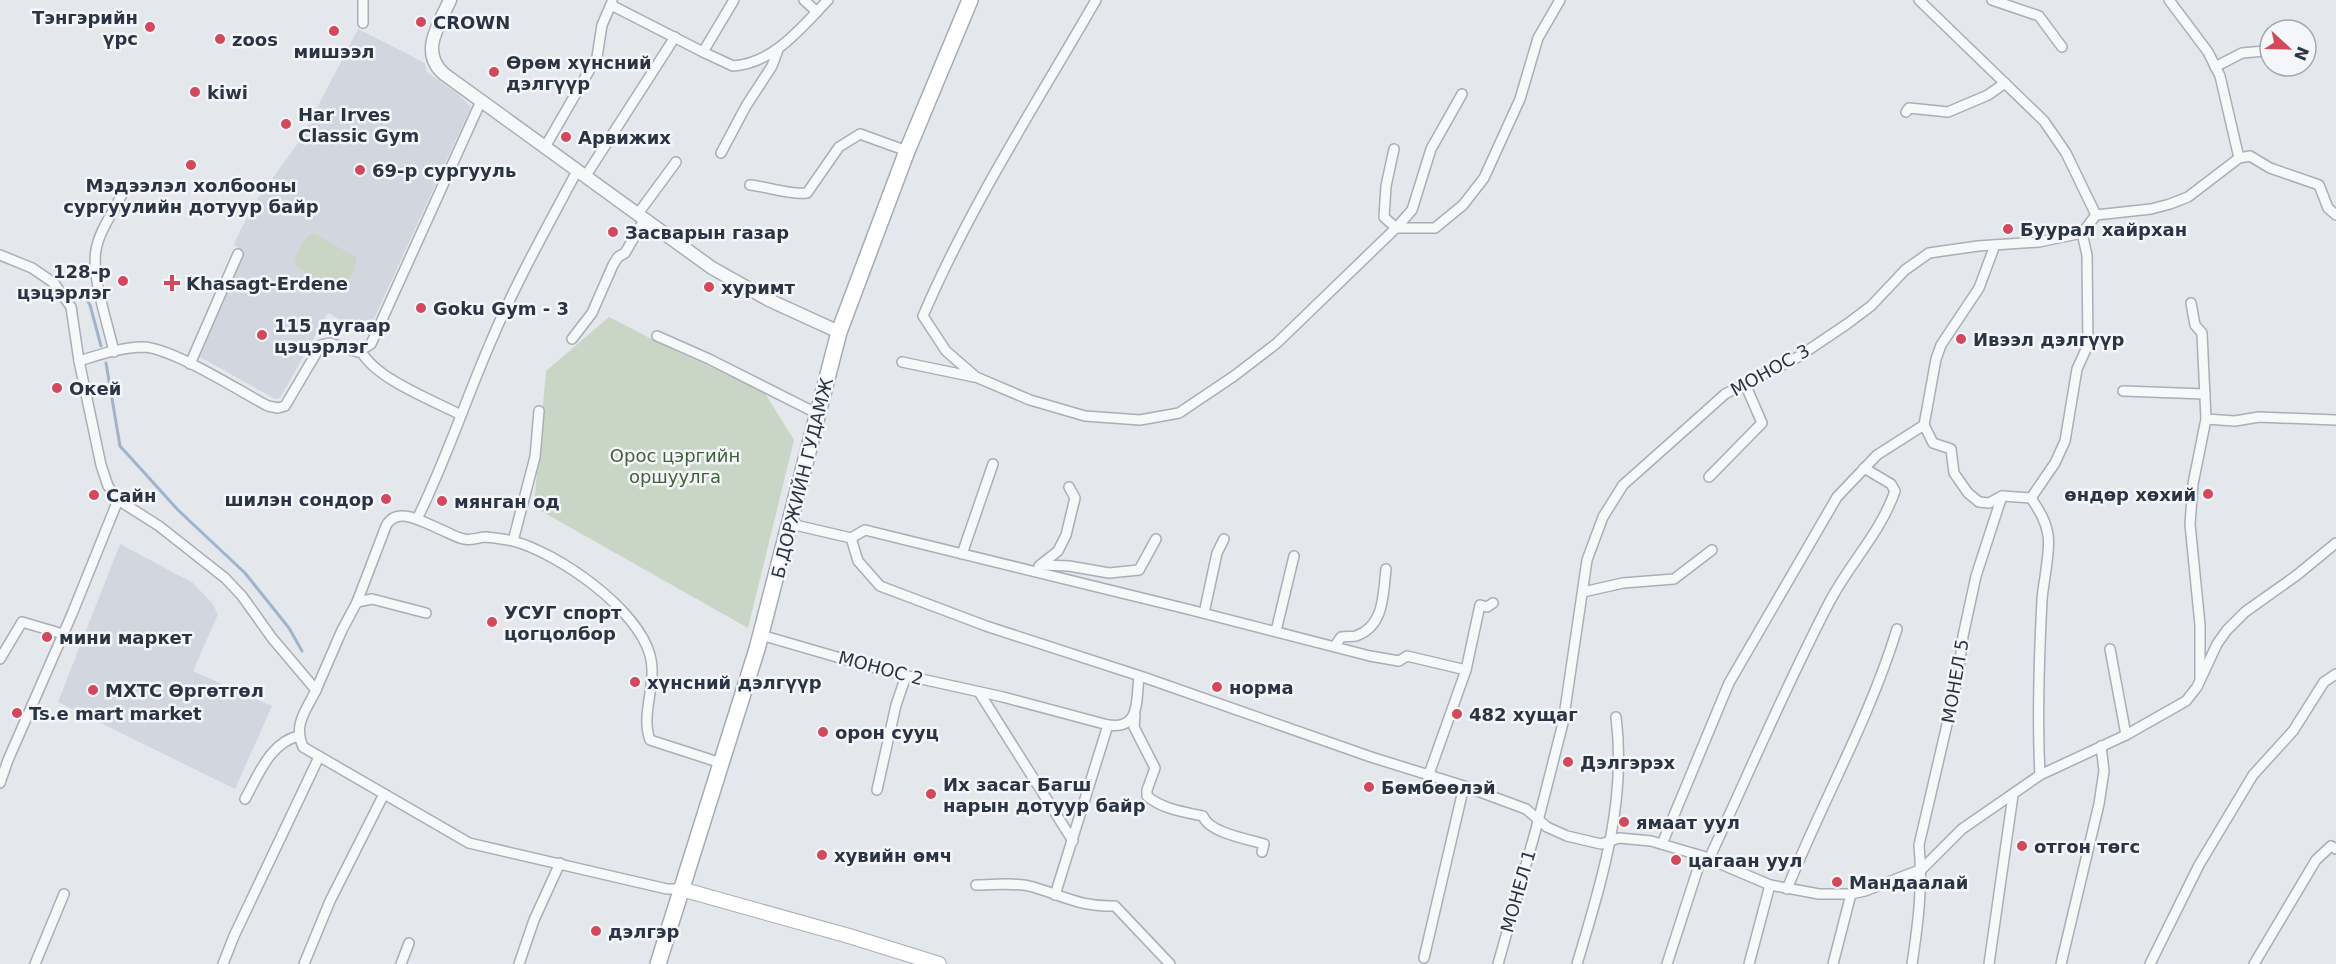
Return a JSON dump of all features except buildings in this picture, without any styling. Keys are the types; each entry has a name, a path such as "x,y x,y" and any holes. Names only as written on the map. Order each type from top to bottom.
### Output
{"main road":[{"name":"Б.ДОРЖИЙН ГУДАМЖ","path":"658,964 761,635 839,333 907,151 970,0"},
{"path":"681,889 939,964"}],"street":[{"path":"363,0 363,23"},
{"path":"450,0 432,40 431,56 441,72 712,268 769,300 839,333"},
{"path":"704,52 734,0"},
{"path":"804,0 817,12"},
{"path":"545,147 597,57 602,25 612,3 726,64 736,66 778,50 828,0"},
{"path":"976,377 946,351 922,316 939,277 973,213 1096,0"},
{"path":"1394,148 1386,186 1384,217 1396,228 1434,228 1463,205 1484,178 1520,99 1538,38 1560,0"},
{"path":"1920,0 2044,121 2066,153 2096,215"},
{"path":"1992,0 2039,16 2062,47"},
{"path":"2169,0 2208,52 2220,76 2238,158"},
{"path":"417,519 440,469 490,344 526,267 581,174 675,37"},
{"path":"721,153 746,106 772,66 778,50"},
{"path":"2215,67 2242,53 2258,52"},
{"path":"1906,112 1909,108 1948,112 1988,95 2005,83"},
{"path":"902,362 976,377 1030,400 1085,416 1140,420 1179,413 1277,344 1412,210 1431,149 1462,94"},
{"path":"79,360 148,347 190,364 266,405 278,408 288,402 321,345 330,343 352,351 361,351 369,347 374,340 481,101"},
{"path":"750,185 797,194 807,193 839,147 860,134 907,151"},
{"path":"2031,498 2055,463 2065,441 2077,369 2088,345 2086,255 2082,233 2096,215 2151,209 2188,197 2238,158 2250,156 2270,168 2319,185 2328,208 2336,215"},
{"path":"572,339 592,312 613,265 618,257 625,253 640,217 676,162"},
{"path":"114,352 96,275 95,257 98,242 122,194"},
{"name":"МОНОС 3","path":"1538,818 1563,723 1587,560 1603,517 1623,485 1725,394 1798,357 1847,324 1871,306 1905,270 1929,253 2039,242 2082,233"},
{"path":"1995,245 1979,288 1941,345 1936,359 1924,425 1933,443 1951,448 1952,468 1968,493 1979,502 1989,503 2002,496 2031,498"},
{"path":"190,364 238,254"},
{"path":"0,255 32,268 54,283 71,307 79,360 104,474 118,500 159,526 225,578 242,596 272,638 316,690"},
{"path":"2191,303 2195,325 2202,333 2206,419 2193,483 2190,524 2200,625 2200,680"},
{"path":"657,336 709,359 818,414"},
{"path":"361,351 367,362 384,376 461,415"},
{"path":"1709,477 1762,423 1744,384"},
{"path":"2123,391 2205,394"},
{"path":"513,541 535,457 539,411"},
{"path":"2206,419 2235,421 2259,417 2336,420"},
{"path":"1662,844 1729,683 1837,497 1877,455 1924,425"},
{"path":"962,554 993,464"},
{"path":"1667,964 1705,857 1831,599 1875,533 1891,504 1895,490 1891,484 1864,468"},
{"path":"1032,570 1058,551 1066,535 1075,498 1069,487"},
{"name":"МОНЕЛ 5","path":"1912,964 1920,905 1922,869 1919,845 1958,677 1971,596 2002,496"},
{"path":"2031,498 2043,518 2049,537 2042,596 2038,686 2037,730 2040,775"},
{"path":"0,783 118,500"},
{"path":"681,889 667,889 468,843 303,747 298,727 357,602 389,521 399,515 417,519 464,540 485,537 513,541 570,567 610,597 641,637 650,653 654,674 646,730 650,740 721,763"},
{"path":"791,524 851,538 865,531 1032,570 1370,656 1400,661 1407,656 1466,670"},
{"path":"851,538 858,561 880,586 986,626 1139,676 1371,757 1464,786 1526,809 1547,827 1577,839 1601,844 1611,840 1633,838 1662,844 1705,857 1770,885 1819,894 1851,894 1903,878 1922,869 1962,829 2040,775 2126,735 2186,701 2197,687 2217,644 2244,612 2297,575 2336,543"},
{"path":"1041,565 1069,566 1109,573 1139,570 1156,539"},
{"path":"1204,613 1217,554 1224,539"},
{"path":"1583,592 1623,583 1674,579 1712,550"},
{"path":"1276,631 1294,556"},
{"path":"1335,646 1341,637 1355,636 1374,623 1381,611 1386,569"},
{"path":"357,602 372,599 426,613"},
{"path":"1430,774 1466,670 1480,605 1487,607 1493,603"},
{"path":"0,659 22,622 63,634"},
{"path":"1787,889 1805,843 1870,705 1897,629"},
{"name":"МОНОС 2","path":"761,635 906,676 1003,697 1108,725"},
{"path":"2110,649 2126,735"},
{"path":"2150,964 2199,865 2253,775 2293,731 2324,682 2336,674"},
{"path":"877,790 896,705 906,676"},
{"path":"1139,676 1134,727 1155,768 1147,796 1153,801 1177,810 1203,816 1206,823 1215,829 1264,844 1262,852"},
{"path":"979,692 1073,841"},
{"path":"1055,896 1108,725 1126,724 1135,715"},
{"path":"1577,964 1611,840 1617,807 1620,748 1616,717"},
{"path":"245,799 268,757 287,739 299,736"},
{"path":"2061,964 2099,804 2104,771 2101,746"},
{"path":"223,964 234,936 319,757"},
{"path":"1424,958 1464,786"},
{"path":"304,964 330,901 384,794"},
{"path":"1989,964 2013,795"},
{"name":"МОНЕЛ 1","path":"1497,964 1538,818"},
{"path":"2254,964 2316,860 2331,846 2336,849"},
{"path":"519,964 534,920 560,863"},
{"path":"976,885 1031,886 1055,896 1095,907 1115,906 1170,964"},
{"path":"1749,964 1770,885"},
{"path":"35,964 64,894"},
{"path":"1833,964 1851,894"},
{"path":"401,964 409,943"}],"shaded area":[{"name":"69-р сургууль","path":"358,29 425,63 427,72 459,95 471,107 367,334 328,313 280,398 275,399 200,357 244,251 234,245 239,233 256,201 301,139"},
{"path":"120,544 193,583 212,603 218,614 193,671 272,706 235,789 58,702"}],"green space":[{"path":"313,233 356,257 351,275 338,290 295,266 300,247"},
{"name":"Орос цэргийн оршуулга","path":"609,317 673,350 763,390 794,440 748,628 534,507 546,371"}],"waterway":[{"path":"80,289 90,305 101,346"},
{"path":"106,363 120,446 178,510 245,573 289,628 302,651"}],"place":[{"name":"CROWN","path":"421,22"},
{"name":"Тэнгэрийн үрс","path":"150,27"},
{"name":"мишээл","path":"334,31"},
{"name":"zoos","path":"220,39"},
{"name":"Өрөм хүнсний дэлгүүр","path":"494,72"},
{"name":"kiwi","path":"195,92"},
{"name":"Har Irves Classic Gym","path":"286,124"},
{"name":"Арвижих","path":"566,137"},
{"name":"Мэдээлэл холбооны сургуулийн дотуур байр","path":"191,165"},
{"name":"69-р сургууль","path":"360,170"},
{"name":"Буурал хайрхан","path":"2008,229"},
{"name":"Засварын газар","path":"613,232"},
{"name":"128-р цэцэрлэг","path":"123,281"},
{"name":"Khasagt-Erdene","path":"172,283"},
{"name":"хуримт","path":"709,287"},
{"name":"Goku Gym - 3","path":"421,308"},
{"name":"115 дугаар цэцэрлэг","path":"262,335"},
{"name":"Ивээл дэлгүүр","path":"1961,339"},
{"name":"Окей","path":"57,388"},
{"name":"өндөр хөхий","path":"2208,494"},
{"name":"Сайн","path":"94,495"},
{"name":"шилэн сондор","path":"386,499"},
{"name":"мянган од","path":"442,501"},
{"name":"УСУГ спорт цогцолбор","path":"492,622"},
{"name":"мини маркет","path":"47,637"},
{"name":"хүнсний дэлгүүр","path":"635,682"},
{"name":"норма","path":"1217,687"},
{"name":"МХТС Өргөтгөл","path":"93,690"},
{"name":"Ts.e mart market","path":"17,713"},
{"name":"482 хущаг","path":"1457,714"},
{"name":"орон сууц","path":"823,732"},
{"name":"Дэлгэрэх","path":"1568,762"},
{"name":"Бөмбөөлэй","path":"1369,787"},
{"name":"Их засаг Багш нарын дотуур байр","path":"931,794"},
{"name":"ямаат уул","path":"1624,822"},
{"name":"отгон төгс","path":"2022,846"},
{"name":"хувийн өмч","path":"822,855"},
{"name":"цагаан уул","path":"1676,860"},
{"name":"Мандаалай","path":"1837,882"},
{"name":"дэлгэр","path":"596,931"}]}
